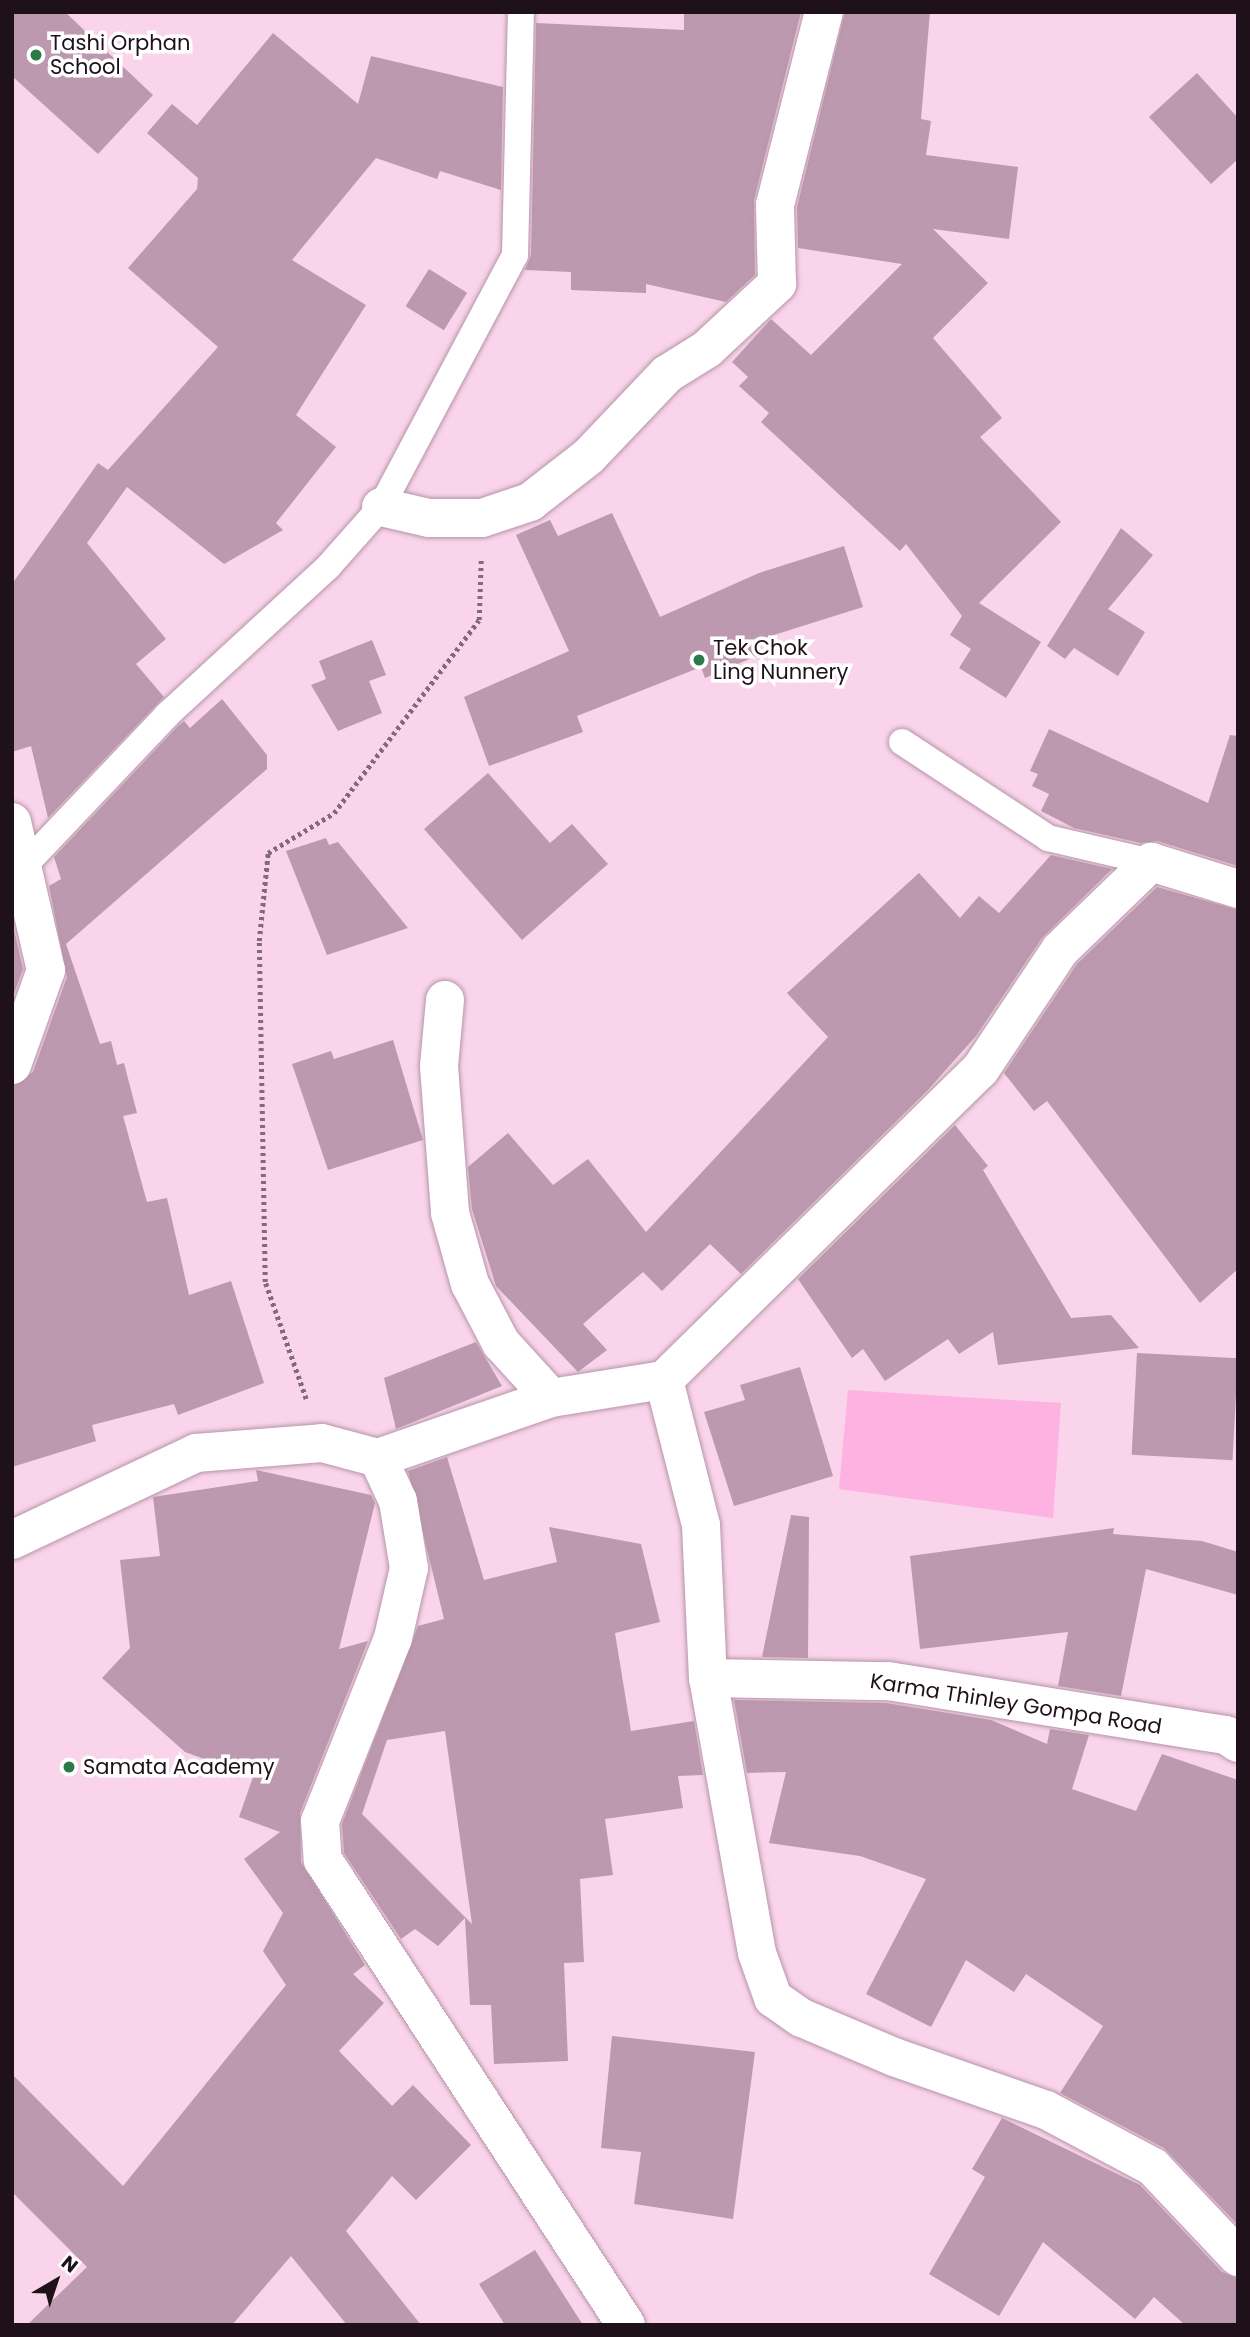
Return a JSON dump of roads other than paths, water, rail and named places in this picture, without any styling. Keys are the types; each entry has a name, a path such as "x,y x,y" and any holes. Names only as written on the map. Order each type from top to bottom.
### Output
{"street":[{"path":"380,507 429,519 482,518 530,502 589,456 667,374 707,349 777,284 775,205 824,12"},
{"path":"12,822 46,970 12,1065"},
{"path":"12,1540 196,1453 322,1443 378,1458 551,1398 664,1380 980,1070 1060,950 1151,862 1238,889"},
{"path":"445,1000 439,1066 450,1213 470,1284 501,1343 551,1398"},
{"path":"664,1380 701,1525 708,1678 757,1953 773,1998 802,2018 882,2052 1046,2110 1153,2167 1238,2257"},
{"path":"378,1458 398,1500 409,1568 393,1638 320,1821 323,1860 626,2325"},
{"name":"Karma Thinley Gompa Road","path":"708,1678 888,1681 1226,1735 1238,1743"}],"lane":[{"path":"22,869 167,715 328,567 380,507 515,255 521,12"},
{"path":"902,742 1048,838 1151,862"}],"place":[{"name":"Tashi Orphan School","path":"36,55"},
{"name":"Tek Chok Ling Nunnery","path":"699,660"},
{"name":"Samata Academy","path":"69,1767"}]}
